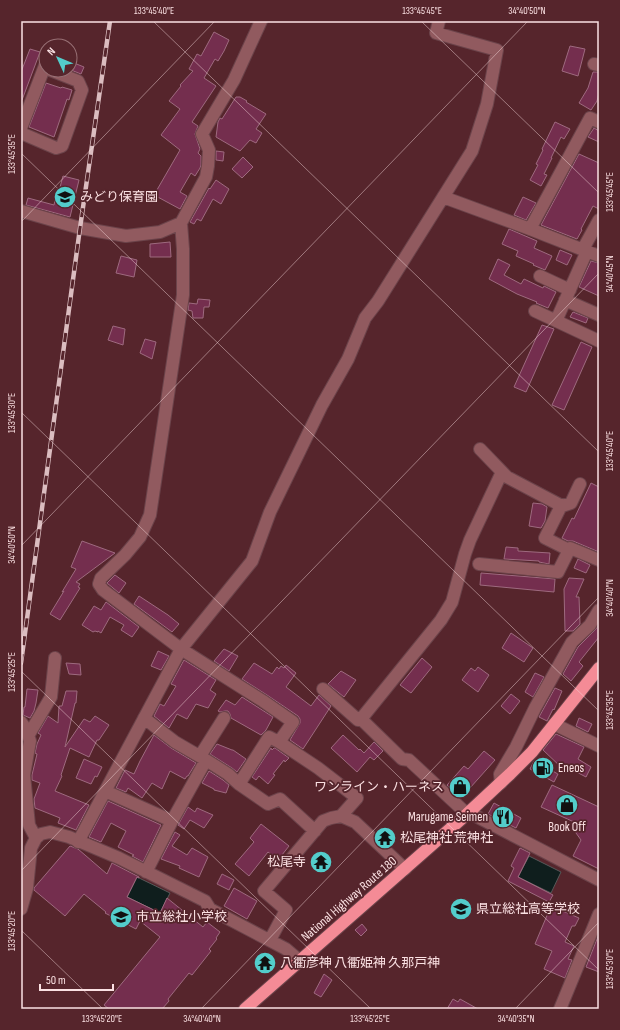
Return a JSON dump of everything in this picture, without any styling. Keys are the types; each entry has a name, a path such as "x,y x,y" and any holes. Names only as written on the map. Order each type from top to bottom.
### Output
{"highway":[{"name":"National Highway Route 180","path":"245,1009 501,783 532,752 599,668"}],"street":[{"path":"261,21 234,80 202,134 209,150 206,177 181,223 183,249 183,295 150,515 140,537 125,555 101,578 99,584 103,590 181,649 263,701 293,722 279,742"},
{"path":"78,842 181,649 252,561 270,512 322,404 348,358 365,318 378,301 472,151 487,104 496,50 436,33 439,21"},
{"path":"21,128 42,78"},
{"path":"21,133 56,148 62,146 82,90 78,81 71,78"},
{"path":"530,229 590,118 599,122"},
{"path":"443,197 599,256"},
{"path":"21,211 80,228 126,236 160,232 181,223"},
{"path":"556,321 599,220"},
{"path":"540,276 567,295 599,314"},
{"path":"535,311 599,341"},
{"path":"480,449 507,477 561,506 571,503 580,484"},
{"path":"361,719 441,620 452,602 470,540 502,472"},
{"path":"561,506 545,538 569,550 570,548 599,560"},
{"path":"479,564 558,572 569,550"},
{"path":"501,783 500,774 572,642 590,625 599,610"},
{"path":"28,736 51,698 55,658"},
{"path":"323,689 358,720 361,719 402,759 409,760 468,813 599,880"},
{"path":"144,718 175,742 228,774 239,784 268,804 280,799 315,831"},
{"path":"146,872 224,718"},
{"path":"21,722 26,729 30,741 24,776 29,825 36,838"},
{"path":"554,724 599,746"},
{"path":"239,784 269,737 318,768 357,798 341,816"},
{"path":"105,791 172,821"},
{"path":"270,940 286,910 264,891 324,821 341,816 355,822 404,869"},
{"path":"21,909 27,888 31,848 36,838 41,834 50,832 69,837 119,858 205,901 210,909 286,949 300,961"},
{"path":"560,1009 596,928 599,914"}],"shaded area":[{"path":"529,856 561,872 551,893 518,877"},
{"path":"137,877 170,893 160,913 127,897"}],"building":[{"path":"214,32 229,40 218,61 215,59 204,78 216,86 192,122 198,126 195,134 200,149 198,153 201,156 201,165 195,176 191,173 180,192 187,196 180,209 154,195 180,150 161,135 180,109 169,101 181,86 180,85 193,71 189,69 197,54 201,56"},
{"path":"570,46 585,49 578,76 562,71"},
{"path":"30,49 38,51 38,57 22,100 21,100 21,72"},
{"path":"78,65 84,67 81,74 78,73"},
{"path":"593,72 599,72 599,93 597,101 591,110 579,103 588,88"},
{"path":"46,83 72,90 69,100 67,99 54,137 29,127"},
{"path":"236,97 240,97 266,114 256,129 262,133 256,143 250,140 240,151 216,137 220,118 222,119"},
{"path":"555,122 570,129 564,139 561,137 544,174 547,175 541,186 530,180 538,165 536,164"},
{"path":"594,128 599,131 599,142 588,137"},
{"path":"216,151 224,152 223,161 216,160"},
{"path":"579,154 599,163 599,209 593,206 577,239 541,225"},
{"path":"243,157 253,167 242,178 232,169"},
{"name":"みどり保育園","path":"63,176 79,180 70,217 26,205 28,198 54,205"},
{"path":"216,180 229,189 221,204 213,199 201,221 197,219 194,224 190,222 209,188 210,189"},
{"path":"523,197 536,203 526,220 514,215"},
{"path":"509,229 537,241 534,248 552,256 545,270 516,256 518,251 502,244"},
{"path":"170,242 171,257 150,257 150,244"},
{"path":"560,250 572,255 567,265 556,260"},
{"path":"121,256 137,260 134,277 116,273"},
{"path":"498,259 510,265 504,275 521,284 524,279 556,292 548,308 489,279"},
{"path":"591,261 599,263 599,296 579,287"},
{"path":"198,299 210,300 209,307 204,307 203,318 193,318 192,311 188,310 189,303 197,304"},
{"path":"573,312 588,318 586,323 570,317"},
{"path":"542,325 554,329 526,392 514,387"},
{"path":"113,326 125,329 123,345 108,340"},
{"path":"145,339 156,342 152,359 140,353"},
{"path":"581,342 592,347 564,410 552,405"},
{"path":"591,483 599,487 599,552 562,538 572,518 574,519"},
{"path":"533,503 542,504 547,507 545,521 541,528 529,526"},
{"path":"82,541 115,553 76,582 80,584 78,587 80,588 60,620 50,614 76,569 71,567"},
{"path":"506,547 518,548 518,551 550,553 549,564 539,561 504,559"},
{"path":"578,559 590,565 586,573 574,568"},
{"path":"481,573 555,579 554,592 480,585"},
{"path":"115,575 126,583 119,593 107,583"},
{"path":"569,578 584,579 576,597 579,597 580,624 573,631 565,631 564,589"},
{"path":"139,596 179,624 172,632 134,604"},
{"path":"106,602 139,627 132,637 121,630 124,625 110,617 101,633 98,631 93,632 82,625 94,606 101,610"},
{"path":"599,625 599,637 579,662 583,666 571,681 563,674 578,647"},
{"path":"511,633 533,648 524,662 502,648"},
{"path":"224,649 238,656 229,671 214,661"},
{"path":"158,651 169,656 161,670 151,666"},
{"path":"422,658 432,667 411,693 400,685"},
{"path":"184,660 216,680 210,690 216,694 208,708 196,704 187,719 177,714 169,728 154,716 160,704 164,706 176,686 171,684"},
{"path":"66,663 80,664 81,675 69,674"},
{"path":"254,663 272,674 277,667 279,669 281,666 284,668 286,665 296,673 286,687 311,706 319,695 331,706 303,749 290,740 300,723 298,716 242,679"},
{"path":"478,667 489,675 478,692 462,680 471,668 475,671"},
{"path":"341,671 356,680 344,697 328,684"},
{"path":"535,673 544,677 533,697 525,692"},
{"path":"555,688 562,691 554,710 553,709 547,721 539,717"},
{"path":"27,689 38,690 34,711 30,718 23,715"},
{"path":"66,691 77,691 76,703 65,747 84,719 90,722 95,716 109,725 99,740 97,740 89,757 70,748 61,775 62,776 55,791 89,805 76,830 58,823 60,818 35,808 34,799 40,783 32,780 37,754 35,753 41,735 38,733 48,716 58,723 59,706 62,706"},
{"path":"511,694 520,701 510,714 501,706"},
{"path":"242,697 273,717 266,730 261,735 231,718 228,711 218,711 226,700 235,705"},
{"path":"579,718 592,724 588,732 576,726"},
{"path":"556,734 584,747 578,759 591,767 586,777 563,765 562,768 543,750"},
{"path":"154,735 171,748 196,763 188,776 185,779 170,771 162,789 152,783 142,798 128,788 126,792 116,788 125,770 134,774"},
{"path":"343,735 364,753 374,742 383,751 374,760 370,757 357,772 331,748"},
{"path":"217,744 233,750 246,759 237,772 210,754"},
{"path":"271,748 272,750 275,748 289,758 285,762 284,760 273,774 275,775 268,784 259,776 256,780 252,777"},
{"path":"484,751 495,760 461,798 447,785 464,766 468,769"},
{"path":"84,759 102,767 97,777 95,776 91,784 76,778"},
{"path":"534,761 558,774 554,782 530,769"},
{"path":"209,771 229,785 226,793 214,790 202,783"},
{"path":"552,785 599,807 599,869 573,856 581,840 576,833 574,822 541,807"},
{"path":"108,801 161,825 143,862 132,856 134,855 118,847 126,831 111,823 101,842 89,837"},
{"path":"494,803 521,818 516,828 488,814"},
{"path":"188,807 195,812 197,808 213,815 204,828 190,820 184,829 178,825"},
{"path":"261,824 289,846 278,860 268,852 249,876 235,864 254,842 250,838"},
{"path":"175,832 180,835 172,846 187,855 192,848 208,857 199,877 179,868 180,866 161,859"},
{"path":"70,846 78,849 107,874 112,863 139,877 137,877 127,897 160,913 167,898 203,927 207,922 220,932 216,938 217,939 209,949 211,951 192,975 189,973 168,999 169,1001 162,1009 109,1009 104,1005 160,937 140,921 136,929 105,913 106,912 84,894 65,916 34,890 34,888"},
{"path":"520,848 530,853 518,877 553,895 549,902 508,881 514,868 511,866"},
{"path":"222,874 234,880 229,890 217,884"},
{"path":"234,888 257,901 247,919 224,906"},
{"path":"551,906 579,918 575,926 572,926 565,942 574,946 568,959 572,960 565,978 544,969 552,951 535,944"},
{"path":"362,924 367,930 361,936 355,930"},
{"path":"599,934 599,972 586,967"},
{"path":"324,974 332,980 321,997 314,993"},
{"path":"453,999 458,1002 460,999 478,1009 447,1009"}],"railway":[{"path":"21,663 80,228 110,21"}],"place":[{"name":"みどり保育園","path":"65,197"},
{"name":"Eneos","path":"543,768"},
{"name":"ワンライン・ハーネス","path":"460,787"},
{"name":"Book Off","path":"567,805"},
{"name":"Marugame Seimen","path":"503,817"},
{"name":"松尾神社 荒神社","path":"385,838"},
{"name":"松尾寺","path":"321,862"},
{"name":"県立総社高等学校","path":"461,909"},
{"name":"市立総社小学校","path":"121,917"},
{"name":"八衢彦神 八衢姫神 久那戸神","path":"265,963"}]}
